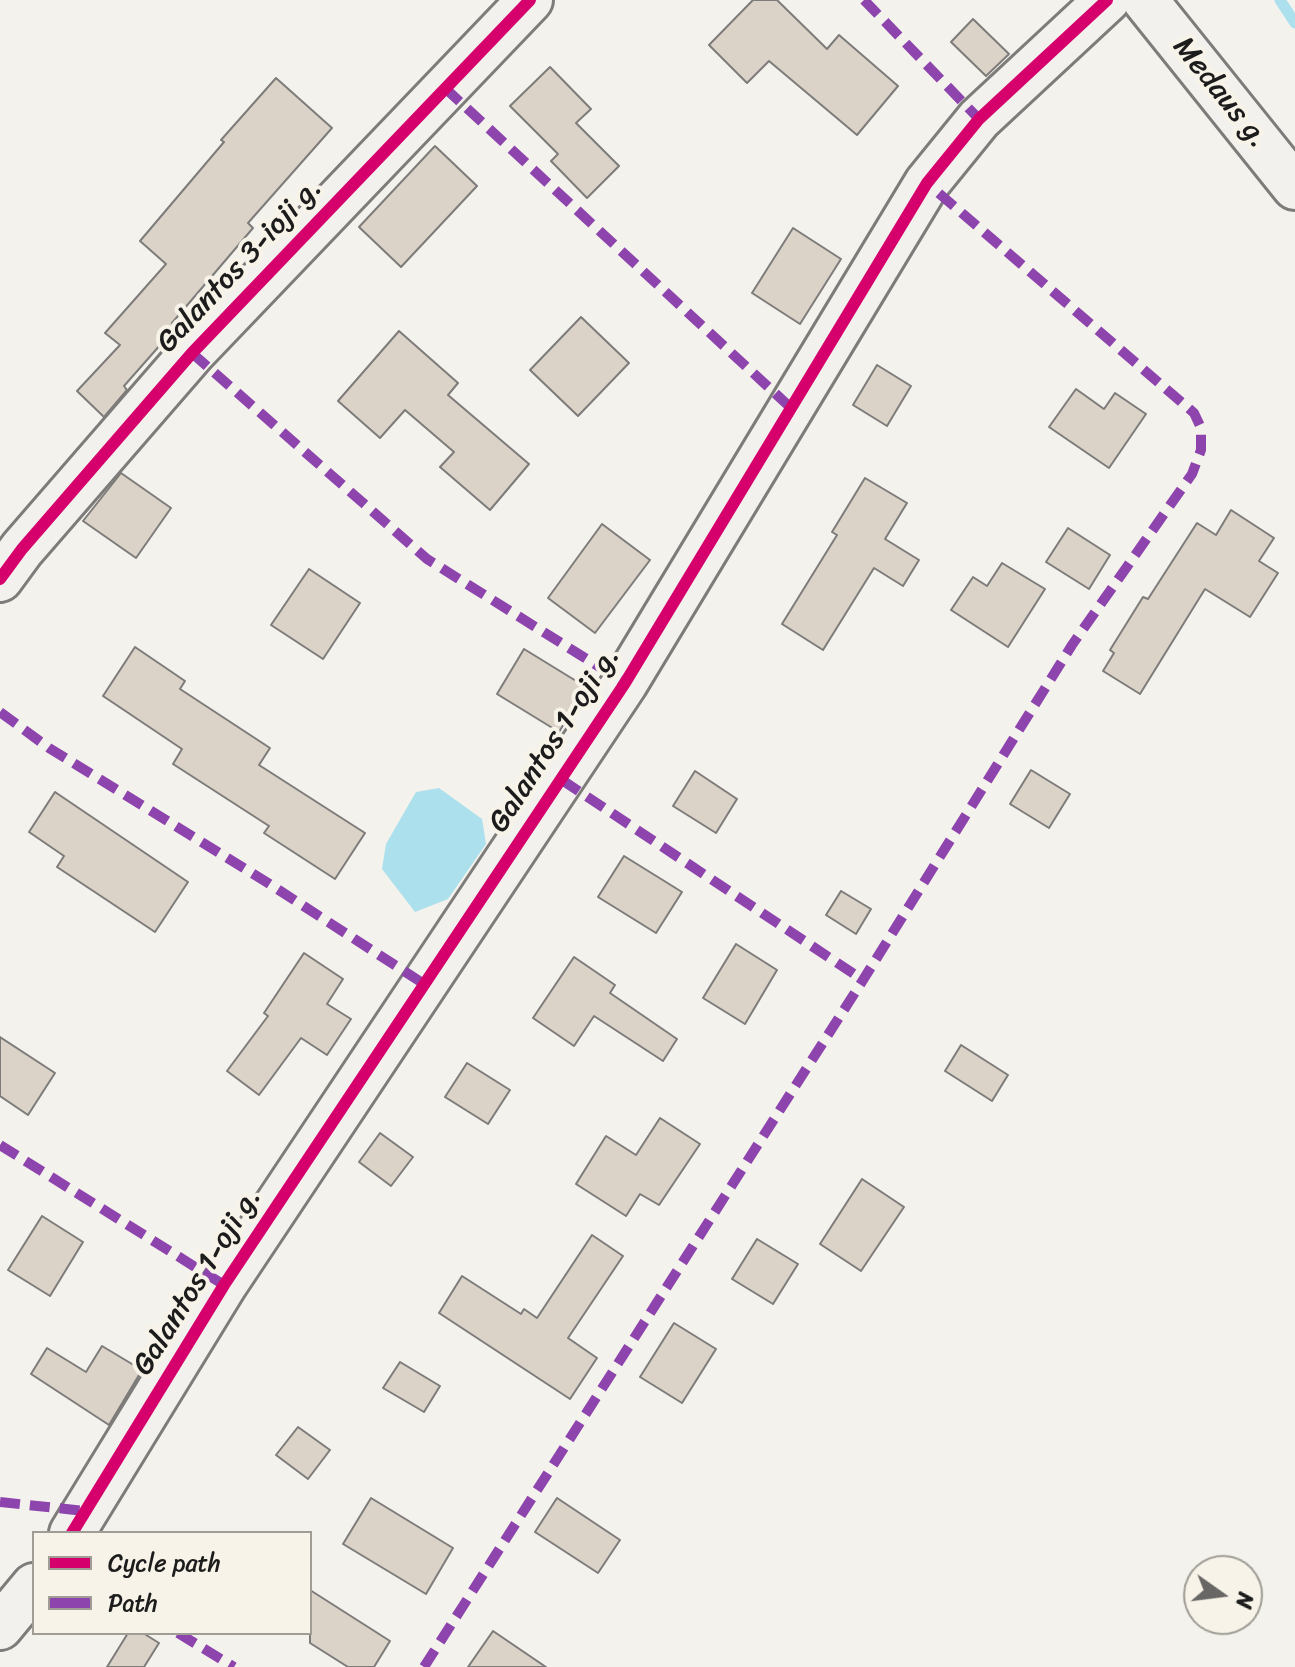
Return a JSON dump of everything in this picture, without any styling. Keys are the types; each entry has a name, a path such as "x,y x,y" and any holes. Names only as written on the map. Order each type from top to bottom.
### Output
{"street":[{"name":"Galantos 3-ioji g.","path":"0,579 22,549 192,353 530,0"},
{"name":"Galantos 1-oji g.","path":"73,1531 224,1285 625,683 927,183 979,119 1107,0"},
{"name":"Medaus g.","path":"1145,0 1295,187"},
{"path":"0,1627 32,1588"}],"water":[{"path":"439,788 482,819 486,844 448,899 415,912 382,869 386,844 416,792"}],"building":[{"path":"753,0 777,0 827,49 839,35 898,86 857,135 769,61 747,83 709,45"},
{"path":"973,19 1009,54 986,76 951,42"},
{"path":"550,67 591,109 576,123 619,166 587,198 551,161 558,154 510,106"},
{"path":"276,78 332,128 248,223 253,228 172,323 176,327 124,386 127,390 104,417 77,391 120,345 105,333 166,264 140,241 224,142 221,140"},
{"path":"435,146 477,186 401,267 359,227"},
{"path":"793,228 841,259 800,324 752,293"},
{"path":"581,317 629,363 578,416 530,370"},
{"path":"399,331 458,383 448,395 529,464 490,510 440,467 454,452 405,410 380,438 338,401"},
{"path":"877,365 911,386 887,426 853,405"},
{"path":"1076,389 1104,409 1115,393 1146,414 1109,468 1049,427"},
{"path":"121,473 171,508 136,558 83,521"},
{"path":"865,478 907,503 885,539 919,560 903,586 874,568 823,650 782,624 837,535 832,532"},
{"path":"1231,510 1274,538 1259,561 1278,573 1250,617 1205,589 1140,694 1103,671 1114,653 1110,650 1143,597 1148,599 1197,523 1216,535"},
{"path":"602,524 650,560 595,633 548,598"},
{"path":"1068,528 1110,555 1089,589 1046,562"},
{"path":"1002,563 1045,589 1008,647 951,610 973,577 987,586"},
{"path":"309,569 360,603 323,659 271,625"},
{"path":"135,647 185,681 180,689 270,748 259,765 365,833 335,879 264,833 269,826 173,764 182,749 103,696"},
{"path":"524,649 586,687 559,732 497,694"},
{"path":"1031,770 1070,794 1049,828 1010,804"},
{"path":"695,771 737,799 716,833 673,806"},
{"path":"55,792 188,882 155,932 57,867 64,856 29,832"},
{"path":"624,856 682,892 656,933 598,897"},
{"path":"841,891 871,909 856,934 826,915"},
{"path":"736,944 777,970 745,1024 703,998"},
{"path":"304,953 343,979 327,1004 351,1019 327,1055 301,1038 259,1095 227,1071 268,1016 264,1013"},
{"path":"574,957 615,985 610,993 677,1039 663,1061 594,1016 574,1046 533,1018"},
{"path":"0,1037 55,1073 28,1115 0,1096"},
{"path":"961,1045 1008,1075 992,1101 945,1071"},
{"path":"467,1063 510,1090 488,1124 445,1097"},
{"path":"660,1118 700,1144 659,1205 640,1194 626,1216 576,1184 606,1136 636,1155"},
{"path":"380,1133 413,1157 391,1186 359,1162"},
{"path":"862,1179 904,1207 861,1271 820,1244"},
{"path":"42,1216 83,1242 50,1296 8,1270"},
{"path":"592,1235 623,1256 568,1338 597,1358 570,1399 439,1313 462,1276 521,1314 524,1309 537,1318"},
{"path":"757,1239 798,1264 773,1304 732,1279"},
{"path":"674,1323 716,1349 682,1403 640,1377"},
{"path":"102,1346 142,1370 109,1425 31,1374 47,1348 86,1372"},
{"path":"400,1362 440,1386 424,1412 383,1388"},
{"path":"298,1427 330,1450 308,1479 276,1455"},
{"path":"371,1498 453,1548 426,1594 343,1544"},
{"path":"557,1498 620,1540 598,1573 535,1532"},
{"path":"312,1591 390,1641 374,1667 348,1667 310,1643"},
{"path":"493,1631 546,1667 468,1667"},
{"path":"127,1635 146,1635 159,1643 144,1667 107,1667"}],"waterway":[{"path":"1280,0 1295,23"}],"marked path":[{"path":"864,0 979,119"},
{"path":"445,88 791,408"},
{"path":"424,1667 863,980 1072,645 1192,474 1201,450 1201,428 1194,413 927,183"},
{"path":"192,353 427,559 625,683"},
{"path":"0,712 49,748 424,984"},
{"path":"562,780 863,980"},
{"path":"0,1145 224,1285"},
{"path":"0,1502 85,1511"},
{"path":"181,1635 234,1667"}],"cycle path":[{"path":"0,579 22,549 192,353 530,0"},
{"path":"73,1531 224,1285 625,683 927,183 979,119 1107,0"}]}
